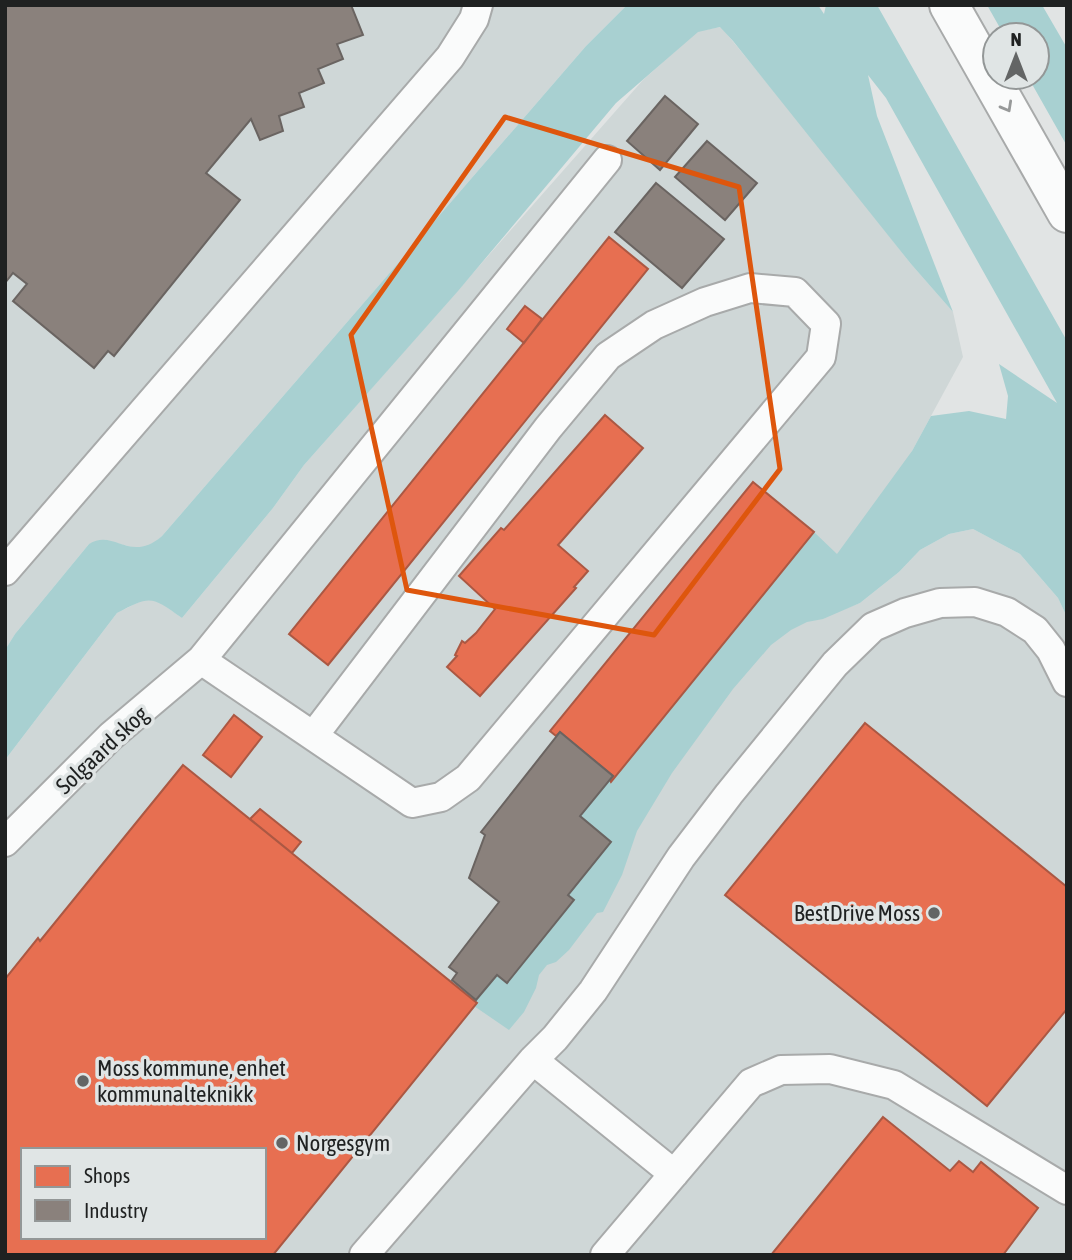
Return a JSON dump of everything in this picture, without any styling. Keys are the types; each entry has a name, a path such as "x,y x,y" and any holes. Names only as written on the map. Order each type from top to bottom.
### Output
{"highway":[{"path":"949,5 1067,213"}],"lane":[{"path":"5,571 450,57 474,19 478,5"},
{"name":"Solgaard skog","path":"5,842 111,736 201,660 607,160"},
{"path":"201,660 412,803 442,797 468,778 821,357 826,324 795,292 750,288 705,302 654,325 608,356 548,428 314,735"},
{"path":"364,1255 555,1038 593,991 681,857 721,805 835,664 873,627 905,612 940,603 975,602 1007,612 1035,629 1051,650 1067,682"},
{"path":"533,1060 674,1174"},
{"path":"606,1255 751,1083 781,1070 830,1069 894,1085 1067,1190"}],"highlighted area":[{"path":"505,117 739,187 780,469 654,635 407,590 351,335"}],"shaded area":[{"path":"5,5 627,5 586,46 162,536 152,545 140,549 104,540 89,544 5,650"},
{"path":"627,5 818,5 824,14 826,5 877,5 1067,341 1067,617 1058,598 1020,554 973,529 949,534 920,550 899,572 860,603 791,630 771,645 733,689 672,773 637,831 622,875 603,912 597,913 569,950 556,962 547,965 539,975 536,988 524,1012 509,1030 474,1006 497,975 508,982 574,901 568,895 611,842 580,816 610,780 612,781 814,532 837,554 912,451 931,416 969,411 1006,419 1008,396 999,364 1057,403 886,98 868,75 877,116 953,312 911,264 733,41 720,27 698,32 616,103 458,291 304,465 273,508 182,618 164,605 151,600 137,603 117,613 5,760 5,650 89,544 106,540 141,547 162,536 586,46"},
{"path":"987,5 1042,5 1067,48 1067,146 1036,91 1051,91 1051,21 996,21"},
{"path":"721,27 911,264 953,312 963,357 912,451 832,614 860,603 899,572 920,550 949,534 973,529 1020,554 1058,598 1067,617 1067,1255 5,1255 5,760 117,613 143,600 157,600 182,618 273,508 304,465 643,80 698,31"}],"building: Shops":[{"path":"609,237 648,269 328,665 289,634"},
{"path":"525,306 542,319 524,343 507,329"},
{"path":"605,415 643,448 558,545 588,571 480,696 447,667 457,656 455,655 462,641 465,643 476,633 495,609 459,576 501,528 504,530"},
{"path":"753,482 814,532 611,782 613,776 560,732 556,736 550,731"},
{"path":"234,715 262,737 231,777 203,755"},
{"path":"865,723 1067,887 1067,1009 987,1106 725,895"},
{"path":"183,765 477,1003 273,1255 5,1255 5,979 38,938 40,941"},
{"path":"260,809 301,842 292,853 250,819"},
{"path":"883,1117 950,1171 959,1161 973,1172 981,1162 1038,1208 1003,1255 771,1255"}],"building: Industry":[{"path":"5,5 351,5 363,35 337,44 343,59 318,69 324,83 299,93 304,107 279,116 283,131 260,140 251,119 206,173 240,200 114,356 108,351 94,368 13,301 27,284 13,273 5,283"},
{"path":"665,96 698,124 660,170 627,141"},
{"path":"707,141 757,183 725,220 675,177"},
{"path":"656,183 724,239 682,288 615,232"},
{"path":"560,732 613,776 580,816 611,842 568,895 574,900 507,983 497,975 476,1000 452,980 457,973 449,967 499,902 469,878 485,835 481,832"}],"place":[{"name":"BestDrive Moss","path":"934,913"},
{"name":"Moss kommune, enhet kommunalteknikk","path":"83,1081"},
{"name":"Norgesgym","path":"282,1143"}]}
